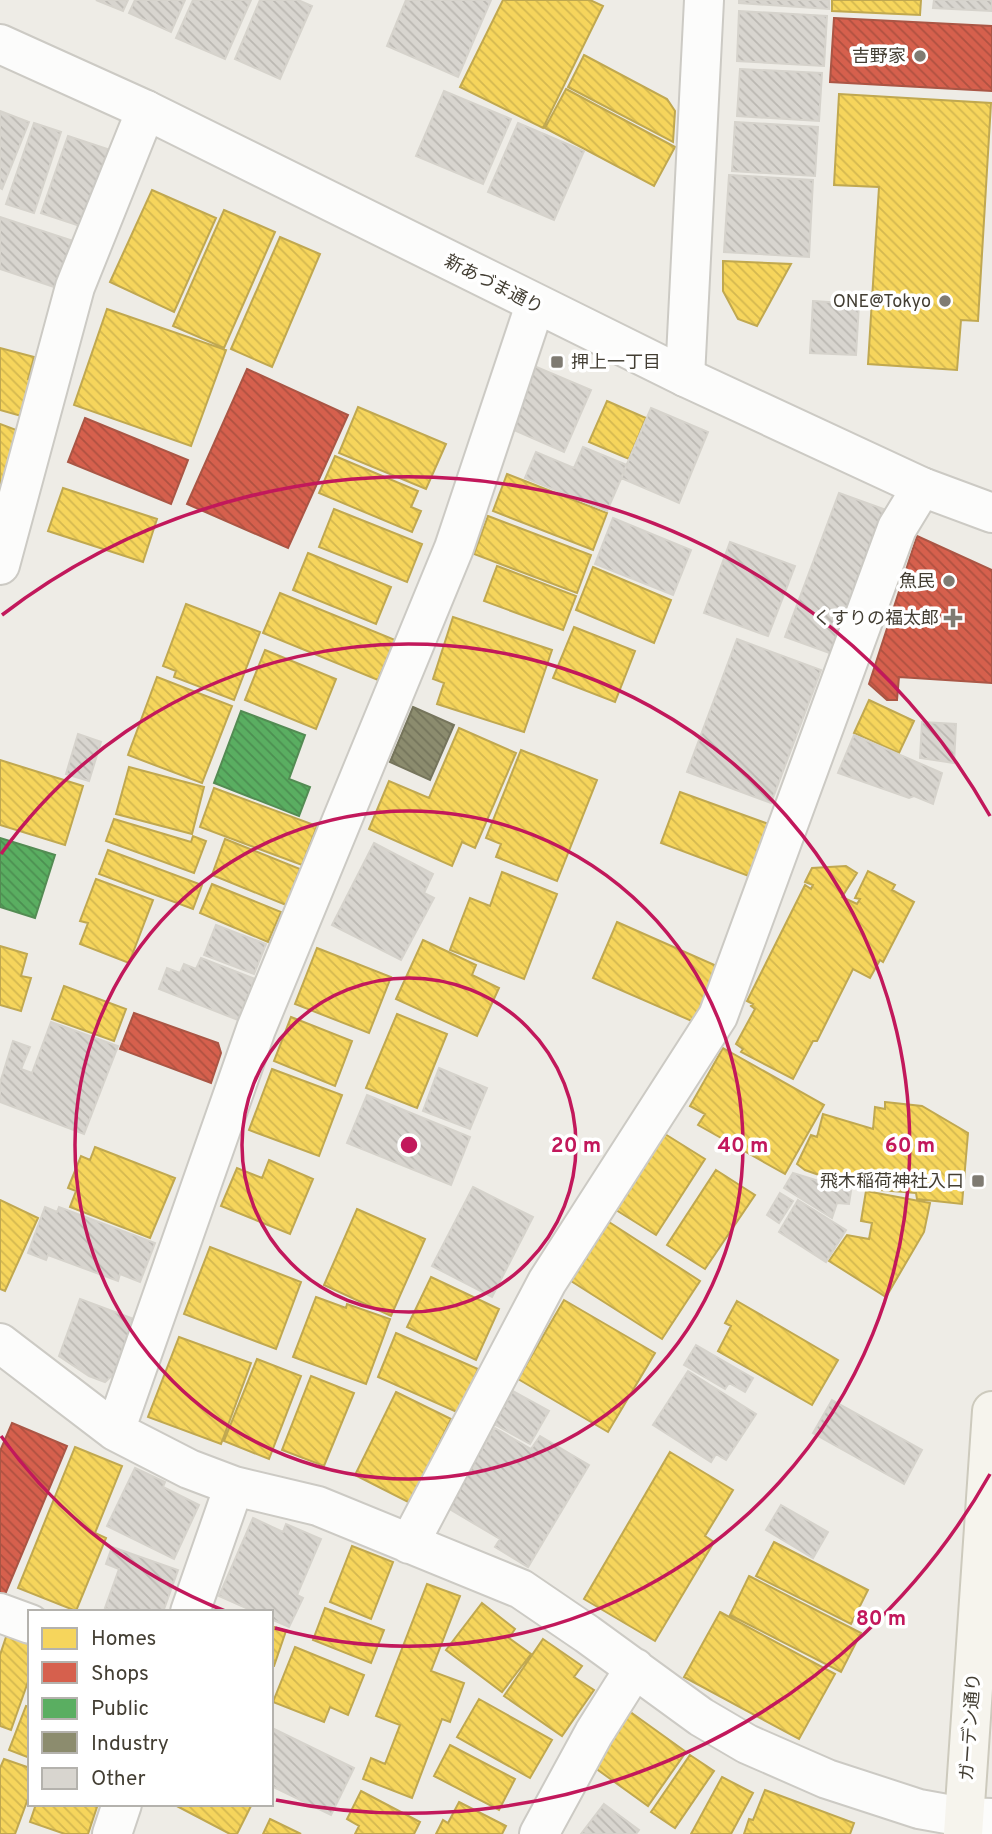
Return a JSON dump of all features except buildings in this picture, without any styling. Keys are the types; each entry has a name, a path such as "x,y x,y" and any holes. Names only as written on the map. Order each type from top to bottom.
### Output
{"main road":[{"name":"ガーデン通り","path":"973,1823 992,1411"}],"street":[{"path":"685,377 699,2"},
{"name":"新あづま通り","path":"0,44 146,110 685,377 922,488 992,513"},
{"path":"0,565 75,287 146,110"},
{"path":"115,1431 256,1029 454,548 536,305"},
{"path":"409,1544 547,1282 718,1016 897,528 922,488"},
{"path":"0,1343 115,1431 189,1469 234,1486 318,1506 521,1589 701,1717 747,1744 827,1779 919,1809 973,1823"},
{"path":"191,1610 234,1486"},
{"path":"0,1614 28,1623"},
{"path":"539,1834 594,1732 635,1668"},
{"path":"112,1834 121,1806"}],"place":[{"name":"吉野家","path":"920,56"},
{"name":"ONE@Tokyo","path":"945,301"},
{"name":"押上一丁目","path":"557,362"},
{"name":"魚民","path":"949,581"},
{"name":"くすりの福太郎","path":"953,618"},
{"name":"飛木稲荷神社入口","path":"978,1181"}]}
